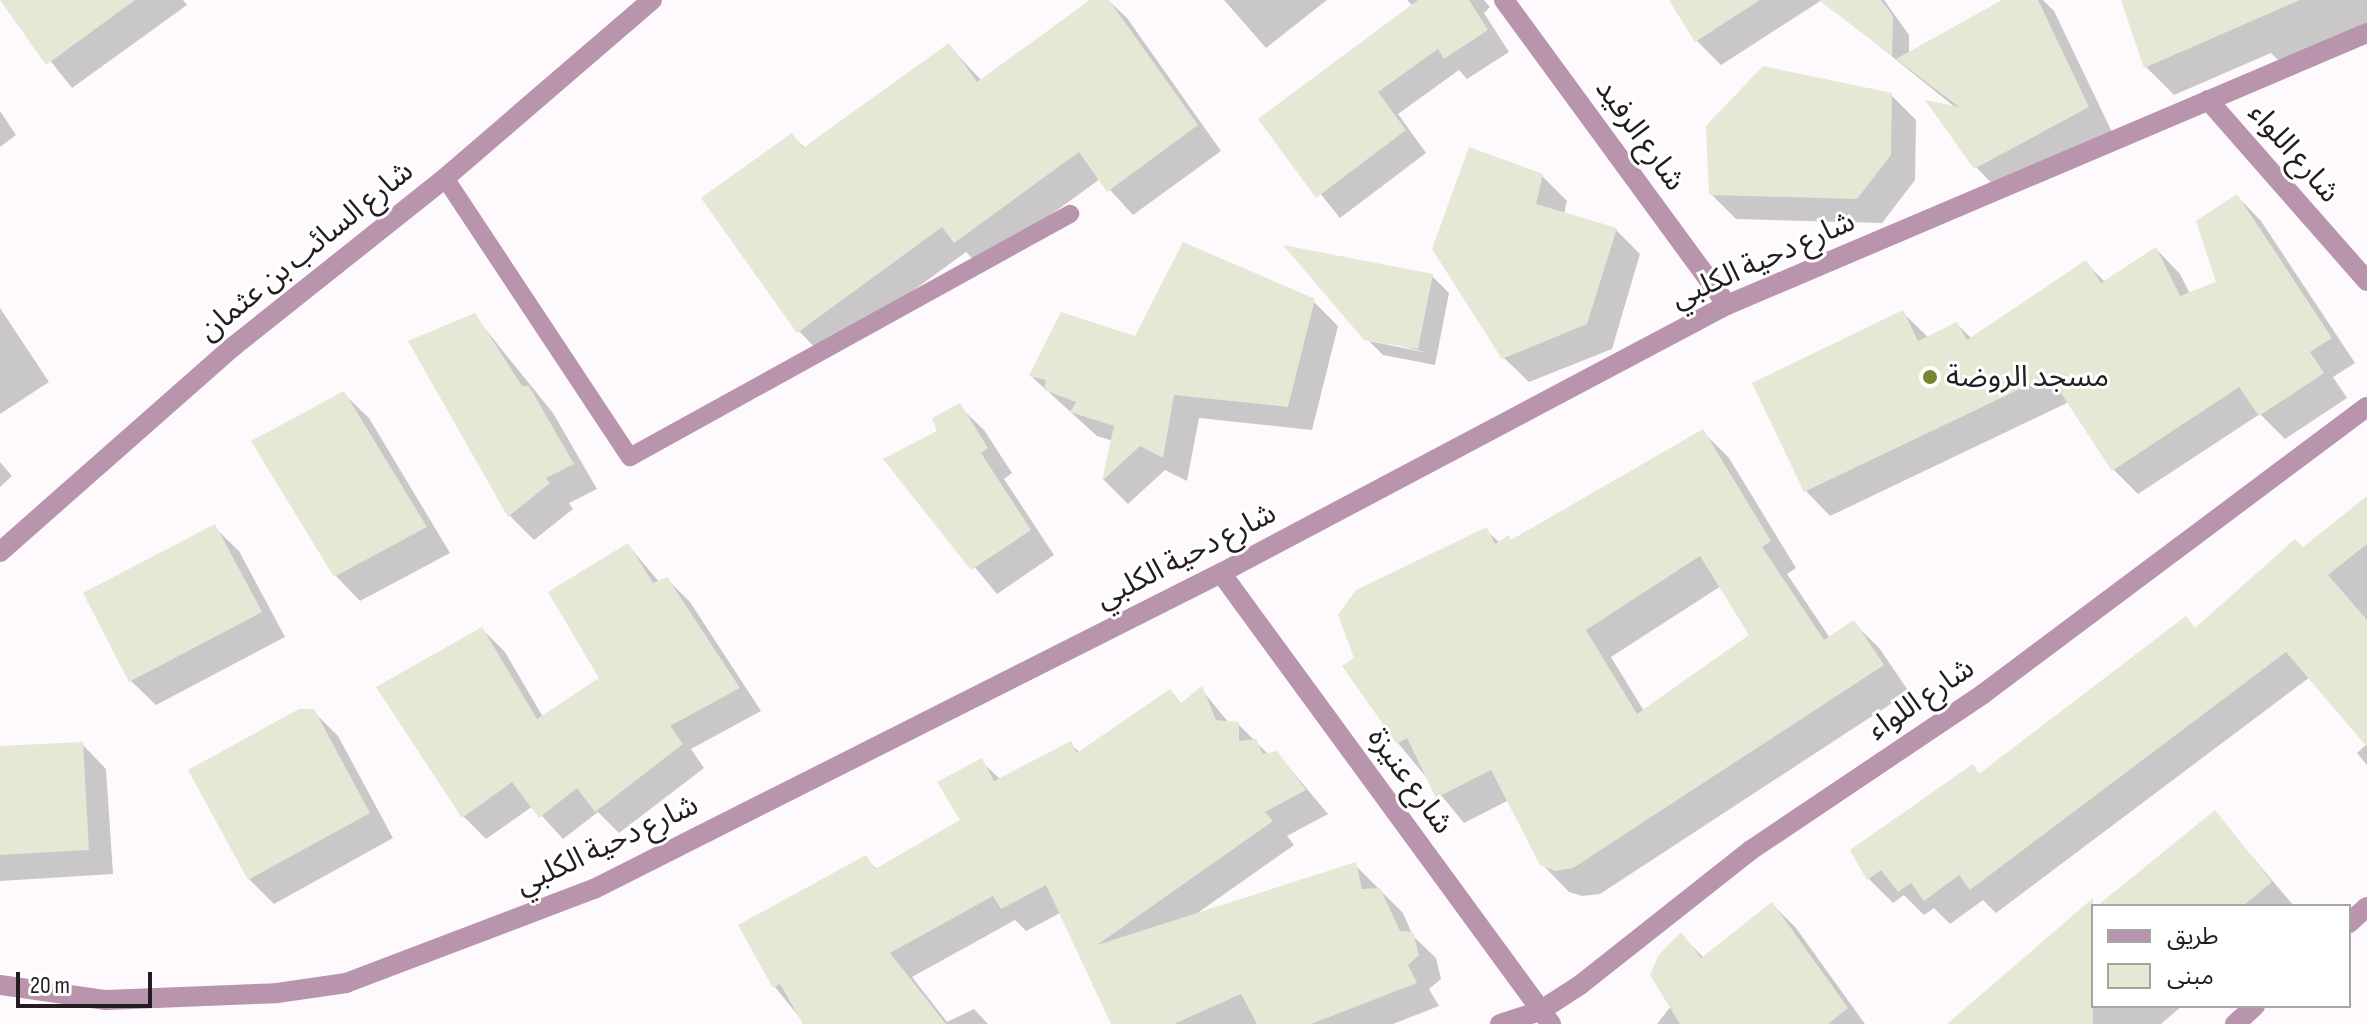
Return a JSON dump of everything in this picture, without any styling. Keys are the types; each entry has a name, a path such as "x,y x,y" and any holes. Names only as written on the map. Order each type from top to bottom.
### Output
{"street":[{"name":"شارع السائب بن عثمان","path":"0,552 234,346 445,178 652,0"},
{"name":"شارع الرفيد","path":"1504,0 1727,305"},
{"name":"شارع دحية الكلبي","path":"0,985 106,1000 277,993 346,983 594,889 1221,573 1727,305 2367,33"},
{"name":"شارع اللواء","path":"2208,100 2367,281"},
{"name":"شارع اللواء","path":"1500,1024 1545,1018 1751,850 1983,694 2147,575 2367,407"},
{"name":"شارع عنيزة","path":"1221,573 1545,1018"},
{"path":"2351,921 2367,907"},
{"path":"2235,1024 2253,1008"}],"lane":[{"path":"445,178 630,457 1070,214"}],"building":[{"path":"0,0 135,0 46,65"},
{"path":"1090,0 1109,0 1198,125 1107,192 1079,152 954,243 942,227 797,333 701,198 792,133 803,148 949,43 977,82"},
{"path":"1418,0 1469,0 1488,30 1444,59 1438,49 1378,92 1406,130 1316,198 1258,119"},
{"path":"1669,0 1760,0 1695,42"},
{"path":"1819,0 1881,0 1893,16 1892,56"},
{"path":"2002,0 2038,0 2089,107 1974,169 1925,100 1959,107 1896,59"},
{"path":"2121,0 2300,0 2144,68"},
{"path":"1763,66 1892,93 1891,155 1857,199 1709,195 1706,126"},
{"path":"1469,147 1543,174 1536,204 1617,228 1587,324 1502,359 1432,249"},
{"path":"2237,194 2332,338 2310,352 2324,373 2259,416 2239,387 2112,471 2049,375 1804,492 1752,383 1903,310 1918,341 1957,322 1967,340 2086,260 2101,283 2156,247 2180,296 2216,282 2196,221"},
{"path":"1183,242 1315,299 1288,407 1174,395 1163,458 1140,446 1102,481 1114,426 1070,412 1076,402 1044,390 1046,380 1029,376 1061,312 1135,336"},
{"path":"1283,245 1433,274 1418,349 1364,340"},
{"path":"475,313 522,386 529,386 574,464 546,478 550,483 508,517 408,341"},
{"path":"344,391 427,527 334,577 251,441"},
{"path":"960,403 988,448 981,453 1031,530 971,570 883,459 937,431 932,418"},
{"path":"1703,429 1771,541 1762,547 1824,640 1854,620 1884,665 1573,868 1555,871 1540,865 1491,770 1436,798 1407,738 1397,744 1342,666 1354,658 1338,615 1356,590 1487,527 1495,544 1509,535 1511,540","holes":["1700,556 1749,635 1637,714 1586,630"]},
{"path":"2367,496 2367,544 2328,575 2367,620 2367,747 2286,652 1970,890 1959,875 1924,901 1911,883 1898,892 1881,870 1867,880 1850,850 1973,764 1979,774 2186,616 2195,628 2295,539 2303,547"},
{"path":"215,524 262,612 129,682 83,593"},
{"path":"628,543 653,583 667,577 740,688 670,726 683,744 595,812 577,788 539,818 512,782 462,818 376,687 482,627 537,719 599,678 548,592"},
{"path":"1202,686 1216,720 1239,722 1239,741 1256,739 1263,754 1277,751 1306,790 1265,812 1273,821 1097,945 1356,862 1362,889 1380,888 1400,931 1413,932 1419,955 1408,965 1417,983 1311,1024 1257,1024 1241,994 1174,1024 1111,1024 1046,885 1001,909 993,896 890,953 946,1024 803,1024 780,984 773,988 738,925 866,855 875,869 960,820 937,782 982,758 994,781 1071,741 1077,753 1170,689 1181,703"},
{"path":"299,709 314,709 370,813 248,880 188,770"},
{"path":"83,742 89,850 0,855 0,746"},
{"path":"2215,810 2272,882 2245,904 2099,904"},
{"path":"2093,898 2093,1024 1947,1024"},
{"path":"1772,902 1848,1008 1828,1024 1680,1024 1650,975 1658,956 1681,932 1701,958"}],"place":[{"name":"مسجد الروضة","path":"1930,377"}]}
